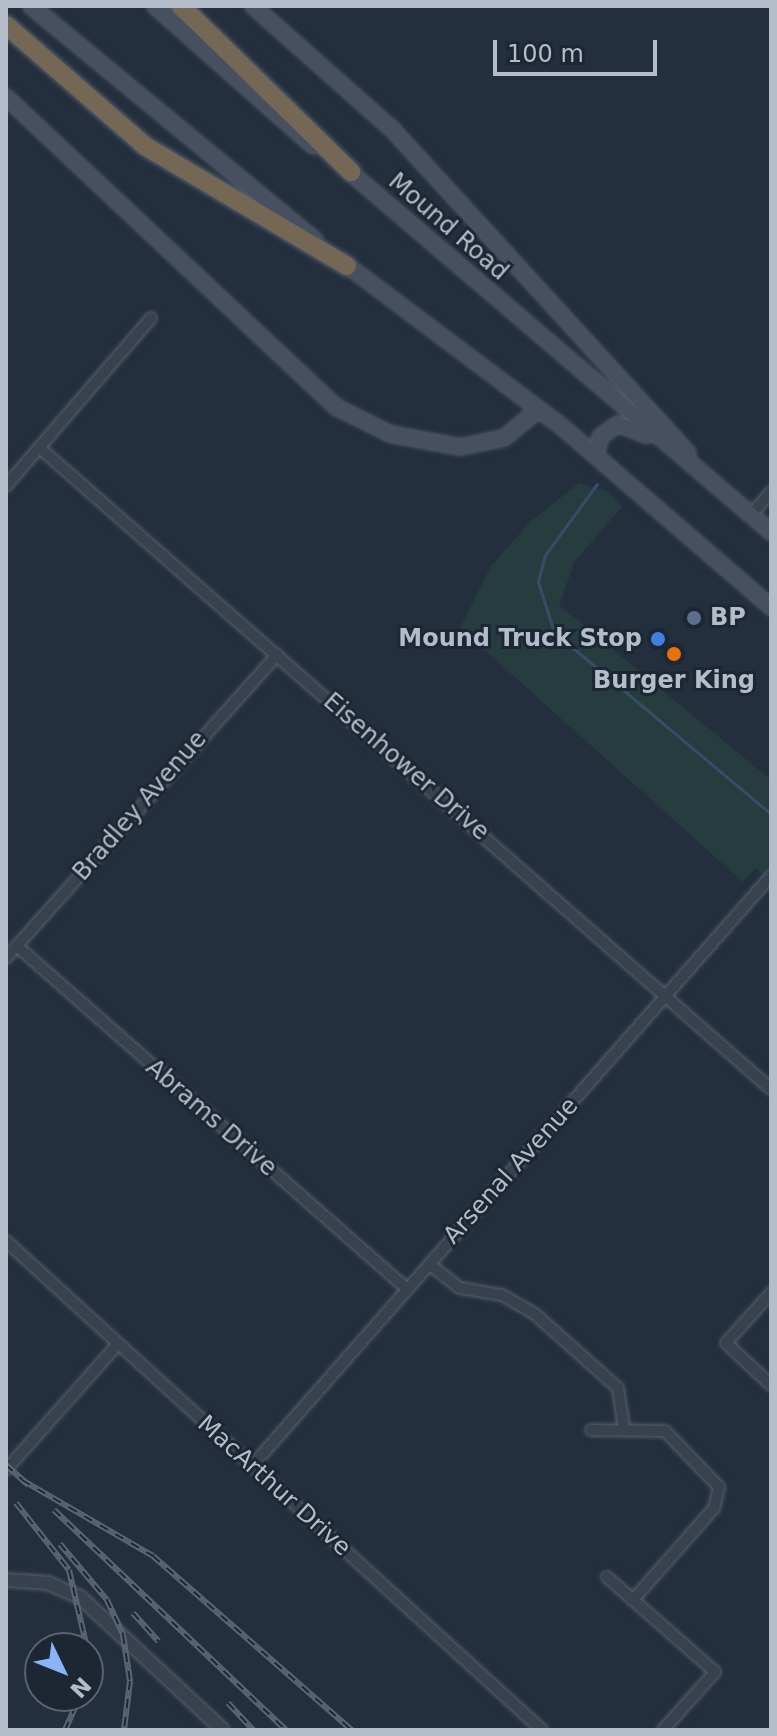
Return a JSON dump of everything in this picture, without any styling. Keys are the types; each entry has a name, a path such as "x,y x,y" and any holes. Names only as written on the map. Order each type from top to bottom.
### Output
{"highway":[{"path":"181,6 351,172"},
{"path":"6,25 145,146 347,266"}],"main road":[{"path":"31,6 347,266 596,455 771,607"},
{"name":"Mound Road","path":"155,6 771,532"},
{"name":"Mound Road","path":"253,6 391,128 712,481"},
{"path":"6,97 118,196 303,382 353,418 404,438 470,447 504,438 539,409"},
{"path":"596,455 600,437 618,424 685,458"}],"street":[{"path":"6,486 151,318"},
{"name":"Eisenhower Drive","path":"40,448 771,1089"},
{"path":"751,515 771,492"},
{"name":"Bradley Avenue","path":"6,958 277,655"},
{"name":"Arsenal Avenue","path":"252,1466 771,876"},
{"name":"Abrams Drive","path":"17,946 407,1289"},
{"name":"MacArthur Drive","path":"6,1241 542,1730"},
{"path":"429,1264 460,1288 502,1295 536,1315 618,1388 624,1428"},
{"path":"771,1293 726,1343 771,1385"},
{"path":"6,1470 118,1344"},
{"path":"591,1430 624,1428 665,1431 714,1474 720,1490 710,1513 633,1600"},
{"path":"607,1577 715,1672 663,1730"},
{"path":"6,1580 48,1583 80,1597 223,1730"}],"green space":[{"path":"579,483 607,491 622,507 575,561 559,605 771,780 771,882 756,868 743,882 460,628 491,566 530,522"}],"waterway":[{"path":"597,484 545,555 538,582 554,632 771,814"}],"railway":[{"path":"6,1465 28,1485"},
{"path":"22,1480 153,1556 352,1730"},
{"path":"16,1503 69,1570 83,1632"},
{"path":"54,1510 286,1730"},
{"path":"60,1544 107,1600 123,1635 130,1681 124,1730"},
{"path":"133,1613 158,1641"},
{"path":"228,1703 253,1730"},
{"path":"65,1730 73,1712"}],"place":[{"name":"BP","path":"694,618"},
{"name":"Mound Truck Stop","path":"658,639"},
{"name":"Burger King","path":"674,654"}]}
